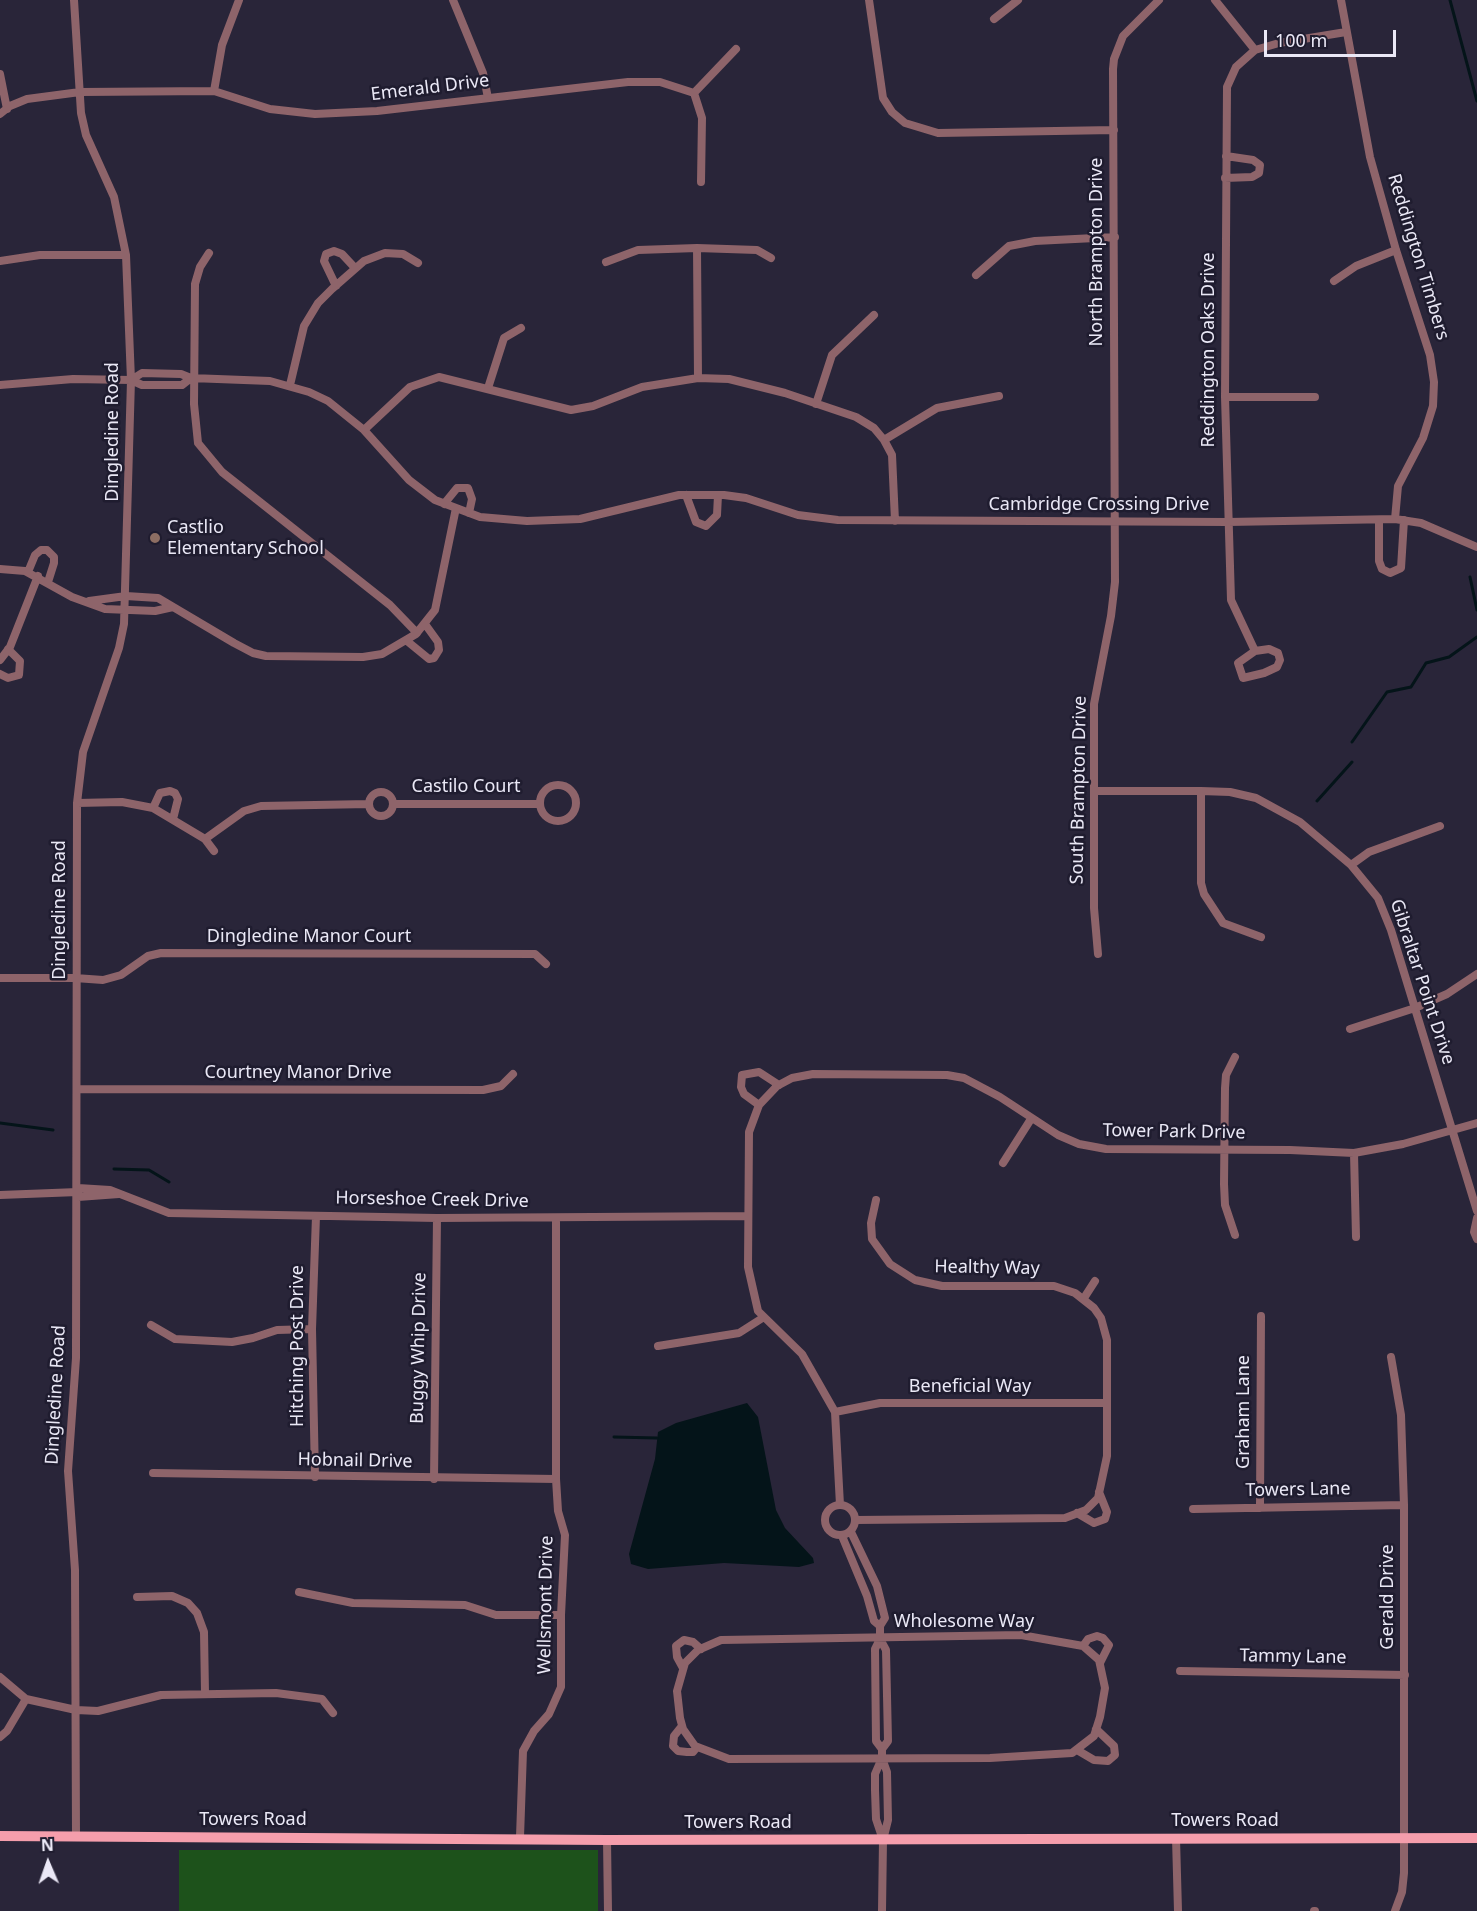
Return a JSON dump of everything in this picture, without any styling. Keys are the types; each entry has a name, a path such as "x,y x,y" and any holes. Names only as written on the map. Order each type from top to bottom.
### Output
{"main road":[{"name":"Towers Road","path":"0,1836 520,1837 607,1840 1477,1838"}],"street":[{"name":"Dingledine Road","path":"74,0 80,92 86,135 114,196 126,255 131,380 126,610 119,648 82,752 77,803 76,1358 68,1471 75,1570 76,1836"},
{"path":"214,91 222,45 239,0"},
{"path":"453,0 483,73 488,98"},
{"path":"869,0 883,98 892,112 904,123 938,133 1114,130"},
{"path":"994,20 1018,0"},
{"name":"North Brampton Drive","path":"1113,521 1115,237 1113,69 1116,52 1123,36 1160,0"},
{"path":"1215,0 1255,50 1279,43 1346,32"},
{"name":"Reddington Timbers","path":"1341,0 1370,157 1396,250 1430,355 1434,382 1433,406 1424,438 1398,486 1401,568 1390,573 1382,569 1379,561 1379,520"},
{"path":"701,182 702,118 694,93 736,49"},
{"name":"Reddington Oaks Drive","path":"1255,50 1236,68 1227,87 1225,178 1225,397 1231,600 1255,651"},
{"path":"0,74 3,112"},
{"name":"Emerald Drive","path":"3,112 27,99 80,92 214,91 270,109 315,114 377,111 628,82 660,82 694,93"},
{"path":"1225,178 1252,177 1260,170 1260,165 1253,160 1226,156"},
{"path":"976,275 1009,246 1035,241 1115,237"},
{"path":"606,262 638,250 697,248 757,250 771,258"},
{"path":"697,248 698,378"},
{"path":"1334,281 1356,266 1396,250"},
{"path":"336,286 324,261 326,254 334,251 342,254 356,268"},
{"path":"209,253 200,267 195,284 193,378 195,432 203,452 222,472 390,606 417,633"},
{"path":"290,385 304,326 318,303 364,261 385,253 403,254 418,263"},
{"path":"0,261 40,255 126,255"},
{"path":"816,404 832,355 874,315"},
{"path":"488,388 504,338 521,328"},
{"name":"Cambridge Crossing Drive","path":"0,385 55,379 131,380 142,385 182,385 193,378 247,378 290,385 328,401 364,430 409,480 444,504 480,517 527,521 580,519 686,495 718,495 746,498 816,519 1228,522 1399,520 1421,523 1477,547"},
{"path":"364,430 410,387 424,380 452,378 533,402 571,410 593,406 642,387 698,378 752,384 856,417 874,428 885,440 894,466 895,520"},
{"path":"885,440 937,408 999,396"},
{"path":"1225,397 1315,397"},
{"path":"444,504 457,488 468,488 472,499 469,513"},
{"path":"686,495 696,522 706,526 713,522 717,514 718,495"},
{"path":"88,601 126,596 158,598 234,643 253,653 266,656 363,657 382,654 417,633 435,610 440,596 444,563 456,508"},
{"name":"South Brampton Drive","path":"1098,954 1094,908 1095,704 1112,605 1113,521"},
{"path":"28,572 34,555 41,550 48,550 54,557 48,582"},
{"path":"0,569 28,572 72,597 105,609 155,611 173,607"},
{"path":"0,660 8,649 38,576"},
{"path":"407,641 429,659 434,658 439,650 438,642 425,624"},
{"path":"0,674 8,678 19,675 20,661 8,649"},
{"path":"1269,649 1278,653 1280,660 1277,667 1253,678 1243,678 1238,663 1255,651 1269,649"},
{"name":"Castilo Court","path":"558,785 570,789 575,800 574,811 560,820 545,815 540,804 547,789 558,785"},
{"path":"153,808 160,793 170,791 175,793 178,799 173,819"},
{"name":"Gibraltar Point Drive","path":"1095,791 1230,792 1256,798 1279,808 1300,822 1351,865 1382,907 1477,1211"},
{"path":"1201,791 1201,883 1204,894 1223,923 1261,937"},
{"name":"Castilo Court","path":"382,792 389,795 393,804 389,812 382,815 374,813 369,804 372,796 382,792"},
{"path":"77,803 122,802 153,808 205,839 214,851"},
{"name":"Castilo Court","path":"205,839 244,811 261,806 369,804"},
{"name":"Castilo Court","path":"393,804 540,804"},
{"path":"1351,865 1369,852 1440,826"},
{"name":"Dingledine Manor Court","path":"0,978 103,980 120,975 148,956 160,953 535,954 546,964"},
{"path":"1350,1029 1415,1008 1447,994 1477,974"},
{"path":"1235,1057 1226,1075 1225,1088 1225,1205 1235,1235"},
{"path":"759,1105 744,1094 741,1087 742,1075 759,1072 779,1085"},
{"name":"Courtney Manor Drive","path":"78,1089 483,1090 501,1086 513,1074"},
{"name":"Tower Park Drive","path":"840,1505 835,1412 802,1354 758,1311 751,1286 748,1216 749,1132 759,1105 779,1085 792,1078 813,1074 947,1075 973,1083 1000,1097 1031,1119 1079,1144 1106,1149 1225,1149 1354,1153 1403,1144 1477,1123"},
{"path":"1003,1163 1031,1119"},
{"path":"1354,1153 1356,1237"},
{"name":"Horseshoe Creek Drive","path":"0,1195 110,1190 169,1213 437,1218 748,1216"},
{"name":"Healthy Way","path":"855,1520 1032,1519 1065,1518 1077,1514 1094,1523 1105,1519 1107,1512 1099,1492 1107,1455 1106,1329 1101,1318 1084,1298 1054,1286 942,1286 915,1280 890,1264 872,1239 870,1223 876,1200"},
{"name":"Hitching Post Drive","path":"315,1477 312,1329 316,1216"},
{"name":"Buggy Whip Drive","path":"434,1479 437,1218"},
{"name":"Wellsmont Drive","path":"520,1837 523,1751 534,1731 549,1713 561,1687 561,1615 565,1535 558,1511 556,1479 556,1218"},
{"path":"1477,1218 1474,1232 1477,1239"},
{"path":"1084,1298 1095,1281"},
{"name":"Graham Lane","path":"1260,1508 1261,1316"},
{"path":"658,1346 739,1333 764,1317"},
{"path":"151,1325 175,1339 232,1342 276,1330 312,1329"},
{"name":"Gerald Drive","path":"1391,1356 1401,1418 1404,1505 1404,1839 1402,1892 1395,1911"},
{"name":"Beneficial Way","path":"835,1412 880,1403 1106,1403"},
{"name":"Hobnail Drive","path":"153,1473 434,1479 556,1479"},
{"path":"1077,1514 1086,1510 1099,1492"},
{"path":"880,1626 874,1621 867,1596 842,1536 828,1530 825,1521 827,1512 840,1505 850,1509 855,1520 851,1532 877,1586 885,1618 880,1626 880,1639 875,1649 876,1741 882,1749 882,1758 875,1774 876,1819 883,1840 882,1911"},
{"name":"Towers Lane","path":"1193,1509 1404,1505"},
{"path":"842,1536 851,1532"},
{"path":"299,1592 352,1603 465,1605 496,1615 561,1615"},
{"path":"137,1597 172,1596 188,1603 196,1613 204,1632 206,1693"},
{"name":"Wholesome Way","path":"701,1648 730,1638 880,1639 1021,1635 1083,1646 1088,1639 1097,1636 1104,1638 1109,1645 1100,1663 1105,1688 1094,1736 1077,1750"},
{"path":"683,1668 677,1657 676,1646 684,1640 693,1642 701,1648 683,1668 677,1700 682,1726 697,1747 729,1759 1037,1757 1077,1750 1094,1760 1108,1761 1115,1755 1114,1746 1096,1729"},
{"path":"1083,1646 1092,1652 1100,1663"},
{"name":"Tammy Lane","path":"1180,1671 1405,1675"},
{"path":"0,1677 26,1700 76,1710 98,1711 161,1695 276,1693 322,1699 333,1713"},
{"path":"0,1737 7,1731 26,1700"},
{"path":"682,1726 674,1736 673,1746 678,1751 687,1752 693,1752 697,1747"},
{"path":"1176,1838 1178,1911"},
{"path":"607,1840 608,1911"}],"green space":[{"path":"179,1850 598,1850 598,1911 179,1911"}],"shaded area":[{"path":"747,1403 758,1417 776,1510 785,1528 813,1558 814,1563 799,1567 724,1563 648,1569 631,1564 629,1554 655,1459 658,1432 676,1423"}],"waterway":[{"path":"1450,0 1477,101"},
{"path":"1470,577 1477,610"},
{"path":"1352,742 1387,692 1411,687 1426,663 1449,657 1477,637"},
{"path":"1317,801 1352,762"},
{"path":"0,1123 53,1130"},
{"path":"114,1169 149,1170 169,1182"},
{"path":"614,1437 657,1438"}],"place":[{"name":"Castlio Elementary School","path":"155,538"}]}
